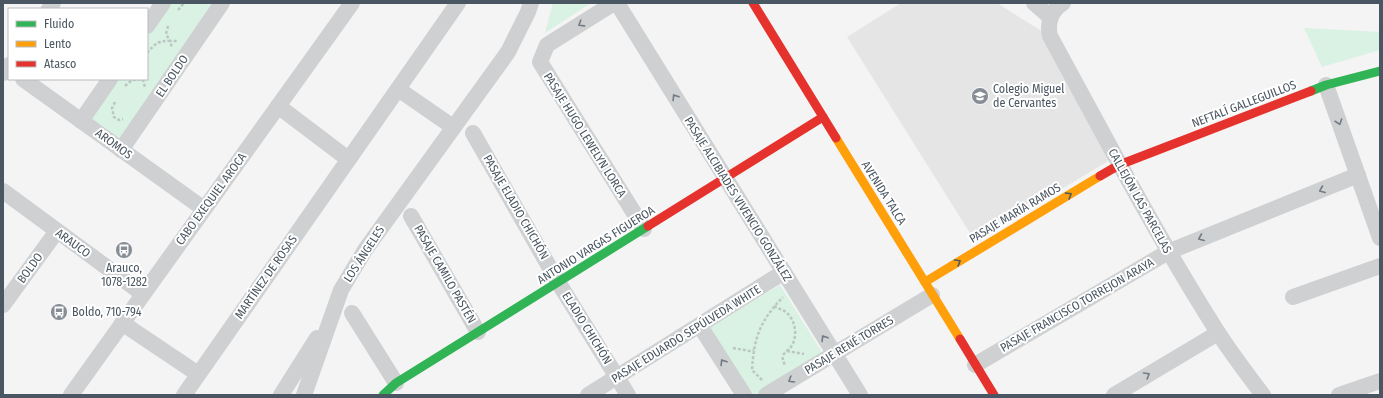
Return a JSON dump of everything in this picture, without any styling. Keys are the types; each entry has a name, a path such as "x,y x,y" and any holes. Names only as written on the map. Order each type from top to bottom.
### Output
{"street":[{"path":"148,25 163,3"},
{"name":"EL BOLDO","path":"122,150 222,3"},
{"name":"CABO EXEQUIEL AROCA","path":"71,395 352,3"},
{"name":"MARTÍNEZ DE ROSAS","path":"184,395 458,3"},
{"name":"LOS ÁNGELES","path":"304,395 341,290 365,250 508,52 531,3"},
{"name":"PASAJE ALCIBIADES VIVENCIO GONZÁLEZ","path":"615,3 860,395"},
{"name":"PASAJE HUGO LEWELYN LORCA","path":"615,3 547,45 540,62 644,228"},
{"name":"AVENIDA TALCA","path":"753,3 994,395"},
{"path":"1034,3 1050,18 1054,11 1063,3"},
{"name":"CALLEJÓN LAS PARCELAS","path":"1050,18 1050,36 1119,165 1168,252 1218,333 1263,395"},
{"name":"NEFTALÍ GALLEGUILLOS","path":"1119,165 1326,85 1380,71"},
{"name":"AROMOS","path":"24,80 204,209"},
{"path":"81,121 117,84"},
{"path":"1326,85 1380,238"},
{"path":"398,89 453,127"},
{"path":"278,106 348,160"},
{"name":"ANTONIO VARGAS FIGUEROA","path":"391,391 478,332 823,117"},
{"name":"PASAJE ELADIO CHICHÓN","path":"472,133 558,282"},
{"name":"PASAJE MARÍA RAMOS","path":"928,288 1119,165"},
{"name":"PASAJE FRANCISCO TORREJON ARAYA","path":"975,365 1168,252 1358,175"},
{"name":"ARAUCO","path":"3,191 143,294"},
{"name":"PASAJE CAMILO PASTÉN","path":"411,216 478,332"},
{"name":"BOLDO","path":"3,305 57,231"},
{"path":"1293,297 1380,266"},
{"name":"PASAJE EDUARDO SEPÚLVEDA WHITE","path":"588,395 784,272"},
{"name":"ELADIO CHICHÓN","path":"558,282 628,395"},
{"name":"PASAJE RENÉ TORRES","path":"767,388 834,354 928,288"},
{"path":"352,313 391,391"},
{"path":"280,395 333,314"},
{"path":"122,323 198,374"},
{"path":"700,326 744,395"},
{"path":"1114,395 1218,333"},
{"path":"1339,395 1380,381"}],"path":[{"path":"176,12 184,3"},
{"path":"170,22 166,34 170,40"},
{"path":"148,52 155,43 162,40 176,42 182,39"},
{"path":"117,84 132,80"},
{"path":"143,80 146,95"},
{"path":"116,100 112,108 114,117 120,120 127,119"},
{"path":"767,388 762,380 752,370 753,353 759,329 774,306 793,287"},
{"path":"774,306 784,311 791,318 795,328 794,340 791,348 784,353 782,358 786,368"}],"shaded area":[{"name":"Colegio Miguel de Cervantes","path":"901,3 997,3 1043,32 1110,160 975,241 847,37"}],"green space":[{"path":"170,3 219,3 121,141 89,119 115,80 148,80 148,34"},
{"path":"553,3 591,3 545,33"},
{"path":"1304,28 1380,32 1380,50 1322,67"},
{"path":"780,285 823,354 754,395 751,395 710,327"}],"traffic: fast":[{"path":"1311,91 1326,85 1380,71"},
{"path":"383,395 396,383 648,226"}],"traffic: slow":[{"path":"836,138 960,339"},
{"path":"925,282 1100,176"}],"traffic: jam":[{"path":"753,3 836,138"},
{"path":"1100,176 1119,165 1311,91"},
{"path":"648,226 823,117"},
{"path":"960,339 994,395"}],"place":[{"name":"Colegio Miguel de Cervantes","path":"980,96"},
{"name":"Arauco, 1078-1282","path":"124,250"},
{"name":"Boldo, 710-794","path":"59,312"}]}
